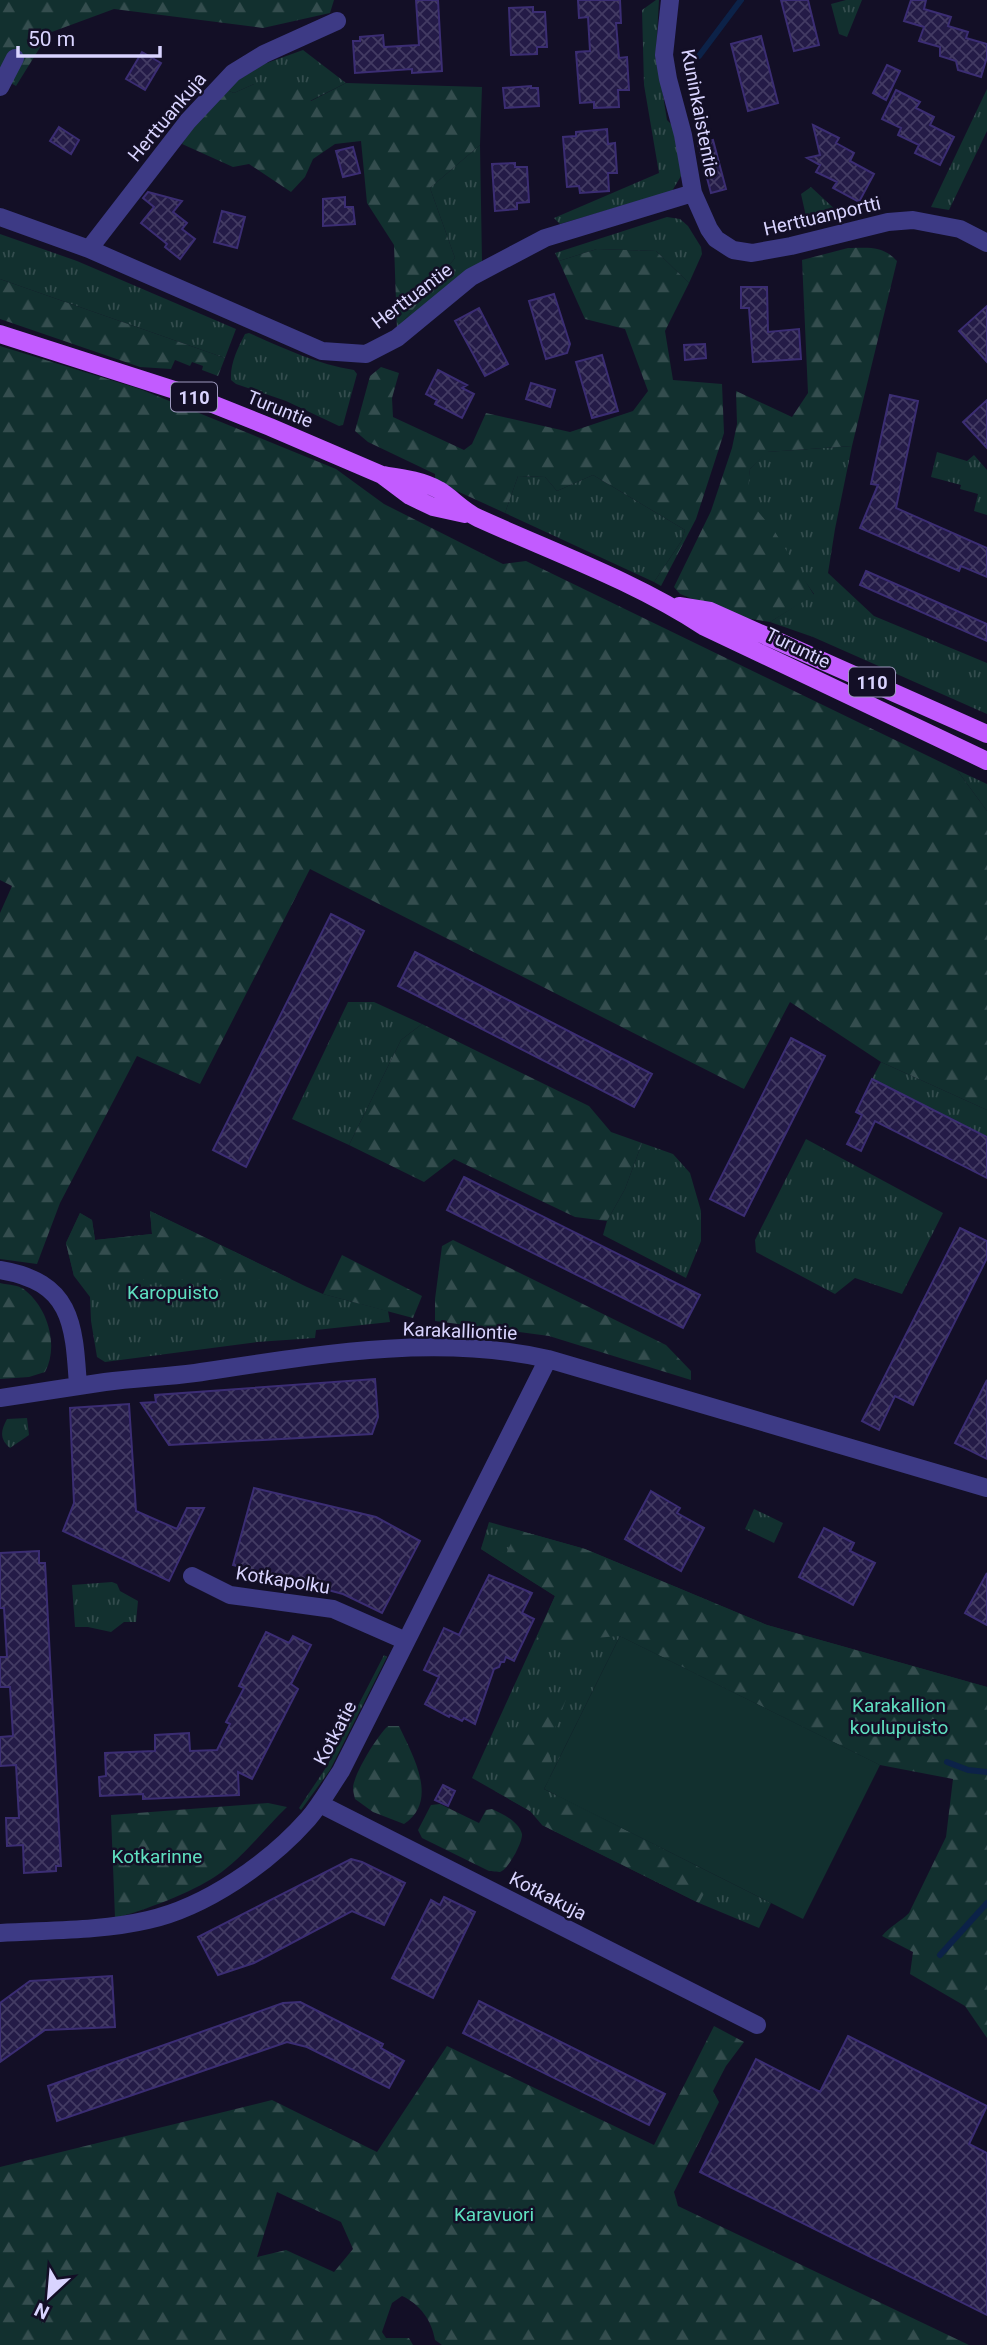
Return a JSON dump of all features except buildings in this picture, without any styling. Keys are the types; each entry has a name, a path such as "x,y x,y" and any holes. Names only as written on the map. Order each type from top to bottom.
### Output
{"main road":[{"name":"Turuntie","path":"0,334 190,395 270,426 382,475 419,481 440,491 472,515 668,604 703,626 983,760"},
{"name":"Turuntie","path":"668,604 710,611 987,734"}],"street":[{"name":"Kuninkaistentie","path":"670,0 664,55 694,193"},
{"name":"Herttuankuja","path":"89,249 188,121 233,73 264,54 337,21"},
{"path":"0,88 15,58"},
{"name":"Herttuanportti","path":"694,193 709,229 716,239 733,250 752,253 888,222 913,220 960,229 987,243"},
{"name":"Herttuantie","path":"0,217 89,249 322,351 366,354 397,338 471,278 545,238 694,193"},
{"path":"0,1270 31,1278 48,1286 62,1302 76,1358 78,1387"},
{"name":"Karakalliontie","path":"0,1398 313,1356 410,1348 518,1352 987,1488"},
{"name":"Kotkatie","path":"0,1934 151,1920 184,1908 232,1884 279,1848 320,1804 341,1770 548,1359"},
{"name":"Kotkapolku","path":"192,1576 230,1595 334,1609 406,1641"},
{"name":"Kotkakuja","path":"320,1804 757,2025"}],"green space":[{"path":"0,0 334,0 330,13 263,28 114,9 49,33 16,86 0,77"},
{"path":"659,0 656,52 667,120 680,133 681,176 672,191 560,224 554,218 659,173 644,85 642,10"},
{"path":"862,0 847,37 839,34 831,4"},
{"path":"303,50 346,83 310,101 254,84 234,93 224,89 264,64"},
{"path":"292,83 311,101 346,83 482,87 480,145 430,188 455,258 397,329 394,245 367,203 361,141 335,144 313,159 305,177 291,192 249,164 233,167 182,144 196,121 224,89 234,93 254,84"},
{"path":"987,89 987,131 949,210 931,207"},
{"path":"480,145 482,262 397,329 455,258 430,188"},
{"path":"811,187 839,213 807,221 801,194"},
{"path":"667,217 680,219 688,226 701,247 702,254 689,283 656,251 597,249 559,261 555,253"},
{"path":"0,234 77,261 236,329 225,358 0,279"},
{"path":"848,248 880,250 897,261 852,446 767,452 750,469 747,498 775,532 814,595 770,622 739,617 680,594 674,587 711,511 732,448 737,424 736,391 792,417 808,393 802,260"},
{"path":"597,249 656,251 689,283 665,331 673,380 722,384 724,433 696,519 661,586 654,582 682,540 685,530 593,475 557,491 545,477 518,476 505,513 435,481 435,474 368,442 355,431 370,376 381,367 399,373 392,398 393,417 464,450 472,444 486,413 570,432 633,411 648,391 625,329 585,319 559,261"},
{"path":"0,279 225,358 218,376 202,370 203,366 192,362 190,366 175,360 171,369 140,367 0,319"},
{"path":"249,333 313,360 354,370 357,374 343,425 339,426 286,401 231,380 235,356 245,334"},
{"path":"0,346 140,389 336,469 384,504 503,564 526,561 957,770 987,811 987,1110 881,1062 790,1002 744,1089 310,869 200,1084 137,1056 60,1203 37,1264 0,1259 0,913 12,886 0,880"},
{"path":"852,446 828,573 874,616 987,663 987,714 813,637 770,622 814,594 746,498 750,469 766,452"},
{"path":"937,452 967,461 974,455 987,470 987,515 974,511 978,494 960,489 961,485 931,477"},
{"path":"593,475 685,530 682,540 654,582 505,513 518,476 545,477 557,491"},
{"path":"957,770 987,784 987,811"},
{"path":"348,1002 374,1002 422,1024 401,1040 349,1145 292,1119"},
{"path":"422,1024 589,1106 611,1132 642,1143 625,1189 607,1221 575,1217 454,1159 424,1182 349,1145 401,1040"},
{"path":"881,1062 987,1110 987,1137 872,1079"},
{"path":"806,1139 943,1213 902,1294 855,1278 835,1294 756,1252 755,1240"},
{"path":"642,1143 673,1154 690,1173 701,1211 701,1241 686,1278 603,1235 607,1221 625,1189"},
{"name":"Karopuisto","path":"150,1211 323,1294 388,1311 390,1322 316,1330 315,1338 257,1342 105,1362 97,1357 90,1297 74,1276 66,1243 80,1213 92,1220 95,1240 152,1234"},
{"path":"150,1211 291,1279 149,1280 74,1276 66,1243 80,1213 92,1220 95,1240 152,1234"},
{"path":"453,1240 666,1345 691,1371 691,1380 549,1336 435,1321 442,1246"},
{"path":"342,1255 422,1296 413,1318 323,1294"},
{"path":"0,1283 24,1289 40,1308 51,1340 45,1372 29,1377 0,1379"},
{"path":"27,1418 29,1435 10,1448 2,1435 7,1419"},
{"path":"754,1509 783,1523 774,1543 745,1529"},
{"name":"Karakallion koulupuisto","path":"489,1522 585,1549 767,1625 987,1687 880,1765 620,1636 544,1789 771,1903 759,1928 699,1903 542,1825 530,1811 472,1778 555,1596 481,1549"},
{"name":"Karakallion koulupuisto","path":"517,1530 585,1549 767,1625 987,1687 987,2038 965,2006 910,1974 913,1952 882,1936 909,1913 946,1837 953,1779 880,1765 620,1636 594,1638 568,1658 537,1637 555,1596 481,1549 483,1543 506,1554"},
{"path":"112,1582 117,1584 120,1591 138,1601 136,1622 124,1622 111,1632 75,1627 72,1585"},
{"path":"620,1636 880,1765 803,1919 544,1789"},
{"path":"384,1655 387,1657 330,1770 301,1810 299,1808 327,1766"},
{"path":"569,1692 550,1741 550,1778 530,1811 495,1791 508,1747 522,1717"},
{"path":"388,1726 399,1726 420,1777 420,1803 415,1814 404,1824 373,1812 355,1799 353,1792 362,1764"},
{"path":"557,1795 714,1875 699,1903 542,1825"},
{"name":"Kotkarinne","path":"268,1803 287,1807 226,1869 181,1894 115,1918 111,1815"},
{"path":"440,1804 479,1823 486,1810 492,1809 517,1825 522,1834 520,1843 503,1870 489,1871 422,1838 418,1830 431,1805"},
{"name":"Karavuori","path":"714,2026 744,2042 726,2066 713,2091 719,2102 674,2192 678,2206 969,2345 442,2345 435,2340 424,2314 402,2296 392,2303 382,2332 386,2338 409,2338 413,2345 0,2345 0,2167 272,2100 377,2152 447,2046 654,2145","holes":["277,2192 341,2222 353,2249 334,2272 286,2250 257,2257"]}],"waterway":[{"path":"699,56 741,0"},
{"path":"947,1762 968,1770 987,1772"},
{"path":"940,1955 987,1903"}]}
